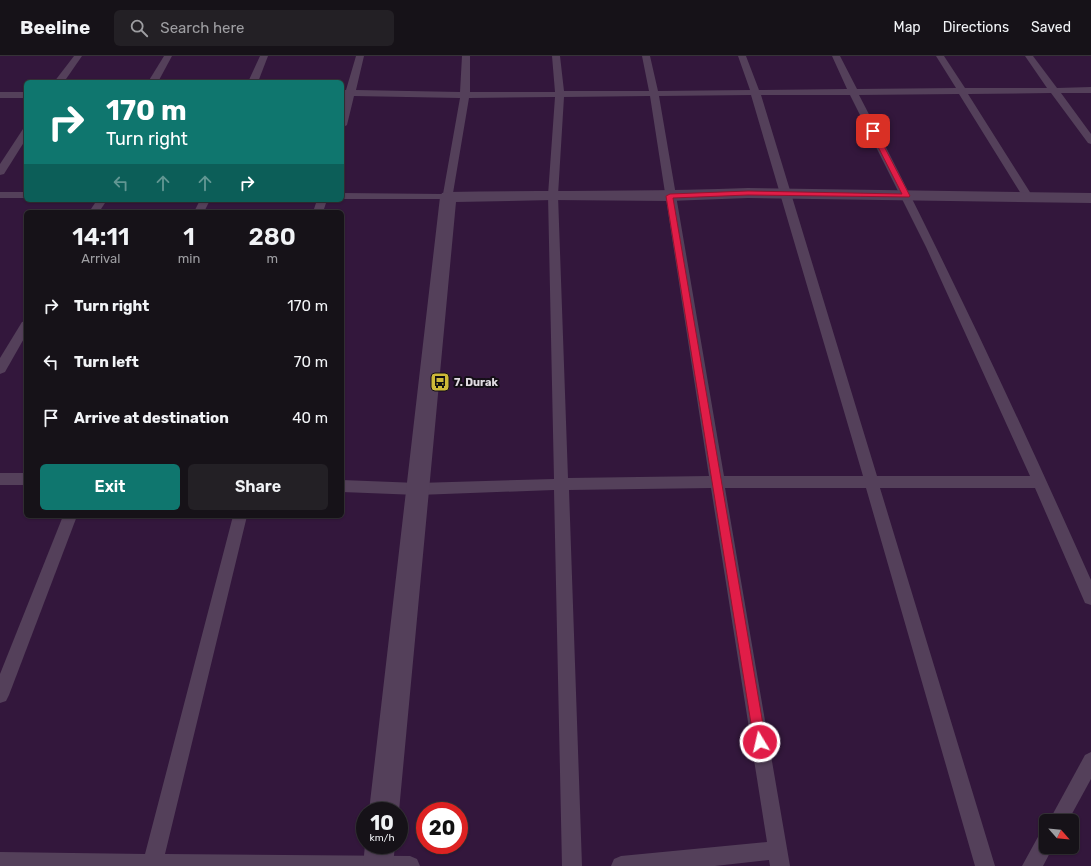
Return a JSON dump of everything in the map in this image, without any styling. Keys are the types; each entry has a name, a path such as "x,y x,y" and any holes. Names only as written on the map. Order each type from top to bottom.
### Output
{"street":[{"path":"385,802 448,197 553,195 670,196 786,193 1091,198"}],"lane":[{"path":"60,80 78,56"},
{"path":"154,80 168,56"},
{"path":"254,80 264,56"},
{"path":"344,109 346,93 360,56"},
{"path":"344,196 448,197 465,95 466,56"},
{"path":"556,56 560,94 553,195 572,866"},
{"path":"621,866 779,858 654,94 646,56"},
{"path":"742,56 755,92 786,193 985,866"},
{"path":"836,56 907,196 1040,482 1091,598"},
{"path":"940,56 1028,197"},
{"path":"1029,56 1091,141"},
{"path":"346,93 465,95 1091,90"},
{"path":"0,95 24,95"},
{"path":"0,172 24,134"},
{"path":"0,195 24,195"},
{"path":"0,369 24,328"},
{"path":"0,479 24,479"},
{"path":"344,486 418,489 562,484 717,482 1040,482"},
{"path":"0,695 69,518"},
{"path":"153,865 240,518"},
{"path":"1062,814 1091,761"},
{"path":"1032,866 1039,854"},
{"path":"0,862 153,865 378,859 410,866"}],"shaded area":[{"path":"0,56 1091,56 1091,866 0,866"}],"place":[{"name":"7. Durak","path":"440,382"}],"route":[{"path":"760,742 670,196 748,193 907,196 873,131"}]}
